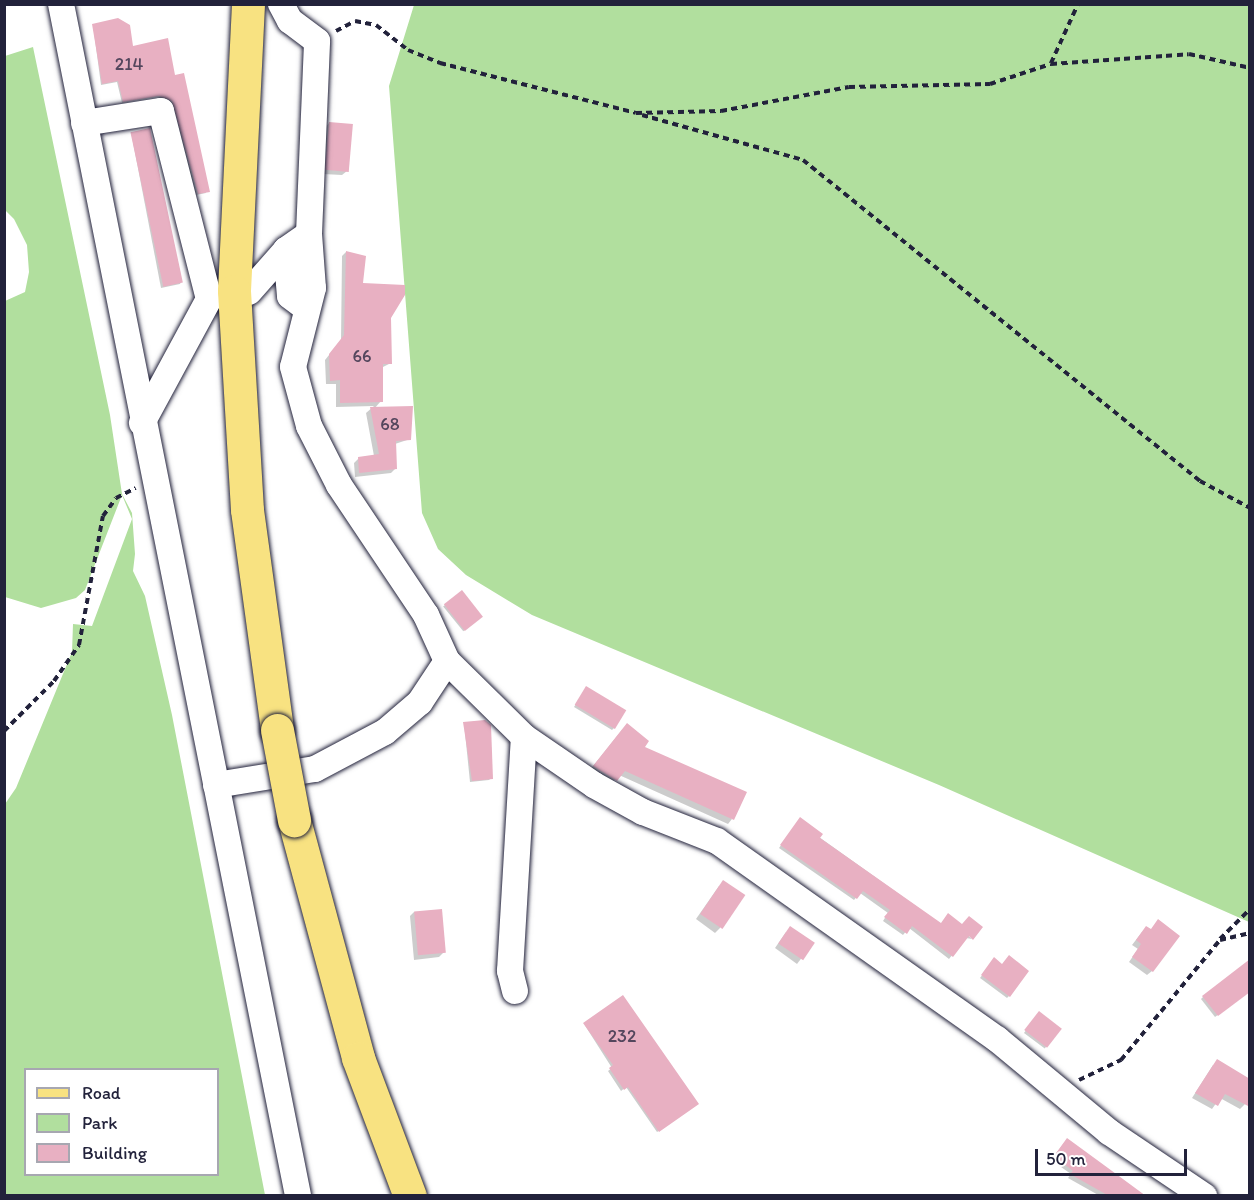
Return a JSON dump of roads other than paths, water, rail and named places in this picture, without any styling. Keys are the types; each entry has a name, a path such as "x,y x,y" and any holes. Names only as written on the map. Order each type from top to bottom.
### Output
{"main road":[{"path":"248,4 235,219 234,291 247,510 277,730 294,820 357,1058 410,1196"},
{"path":"242,400 265,4"}],"street":[{"path":"61,4 142,423 298,1196"},
{"path":"280,4 290,21 317,41 309,234 314,288 293,367 309,426 339,485 426,615 447,662 524,737 594,785 643,812 717,841 997,1039 1109,1132 1201,1194"},
{"path":"84,123 162,111 209,299 142,423"},
{"path":"249,292 286,250 309,234"},
{"path":"286,250 290,296 307,309"},
{"path":"216,785 315,769 365,743 385,732 420,702 447,662"},
{"path":"515,991 510,971 524,737"}]}
